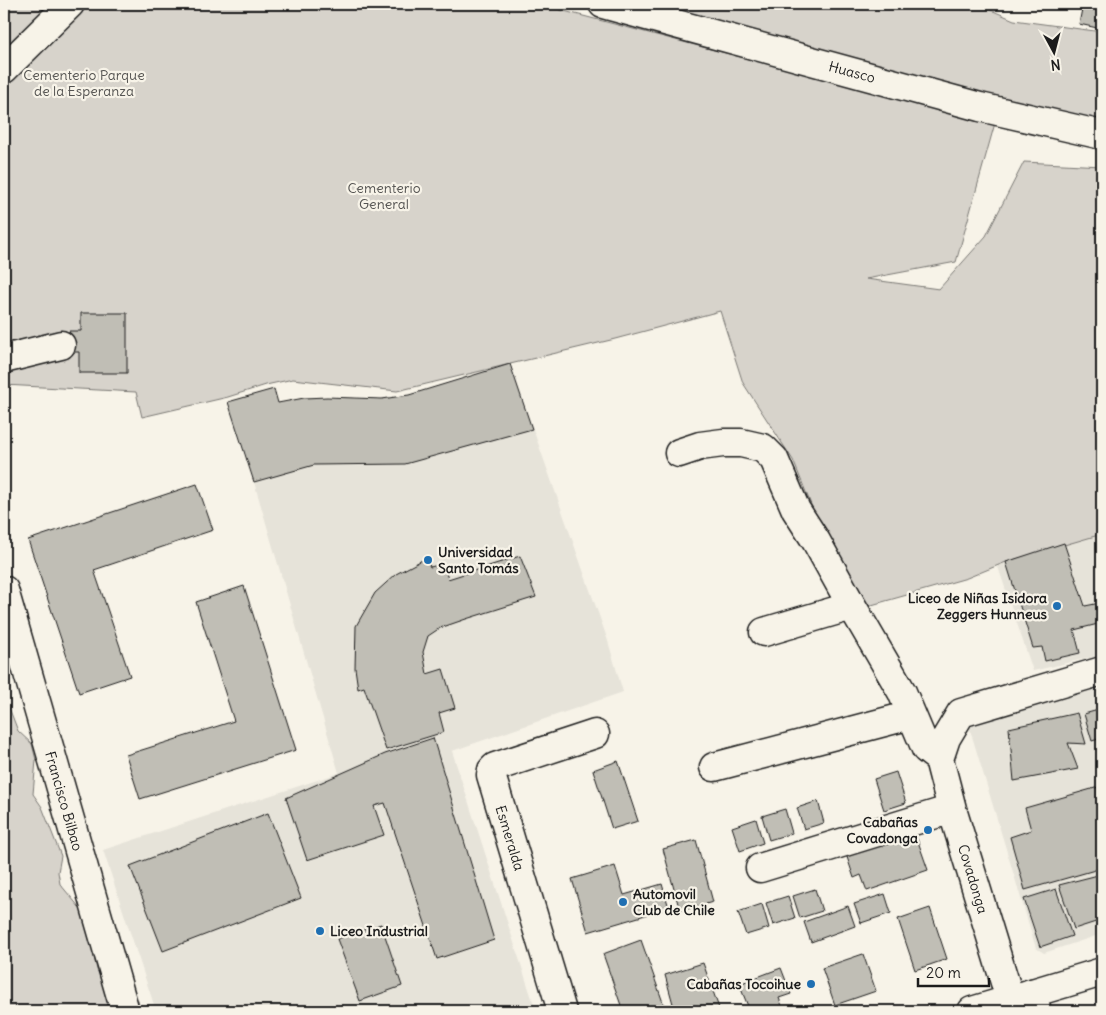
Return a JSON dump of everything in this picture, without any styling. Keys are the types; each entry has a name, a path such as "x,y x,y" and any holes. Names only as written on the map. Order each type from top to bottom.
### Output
{"street":[{"path":"4,69 70,4"},
{"name":"Huasco","path":"603,4 980,106 1102,135"},
{"path":"4,359 61,345"},
{"path":"679,453 700,446 741,443 763,448 774,459 796,510 816,540 902,692 926,749 939,759 946,738 961,712 1102,671"},
{"name":"Francisco Bilbao","path":"4,590 125,1011"},
{"path":"764,632 852,606"},
{"path":"714,767 911,715"},
{"name":"Esmeralda","path":"562,1011 491,775 495,767 595,734"},
{"name":"Covadonga","path":"939,759 952,809 1026,1001"},
{"path":"760,868 952,809"},
{"path":"972,1011 1026,1001 1102,972"}],"shaded area":[{"path":"510,364 607,638 623,692 452,751 536,1011 156,1011 103,850 339,773 254,482 228,402 274,389 278,403 327,397 382,399 410,395"},
{"path":"1102,530 1102,934 1044,953 1036,948 968,723 1089,679 1088,658 1033,671 995,558"}],"green space":[{"name":"Cementerio General","path":"4,4 537,4 995,123 956,262 866,279 939,289 986,236 1024,162 1102,166 1102,534 1006,562 967,578 868,606 833,559 793,460 743,383 720,311 615,339 397,391 293,379 228,397 142,417 136,392 4,385"},
{"path":"641,4 977,4 1014,20 1102,32 1102,130 1017,109 975,91"},
{"path":"4,698 18,731 32,744 36,760 33,794 42,807 61,856 58,872 60,884 85,914 93,931 94,957 97,970 117,1002 120,1011 4,1011"}],"building":[{"path":"1083,4 1102,4 1102,29 1079,24"},
{"path":"81,313 127,313 127,373 79,373 79,352 69,352 69,331 81,331"},
{"path":"510,364 532,429 405,464 314,465 254,482 228,402 274,389 278,403 304,398 327,397 382,399 409,395"},
{"path":"197,484 213,530 94,570 130,676 79,693 28,540"},
{"path":"1064,543 1085,606 1100,603 1102,623 1074,630 1080,653 1045,661 1042,647 1033,648 1006,562"},
{"path":"520,556 536,597 440,628 428,636 423,652 427,674 443,669 455,708 439,713 444,732 386,750 364,687 358,689 355,668 356,626 375,593 396,574 426,558 430,567 443,564 448,579"},
{"path":"244,586 296,750 140,799 126,755 234,721 196,602"},
{"path":"1102,709 1102,738 1092,741 1084,714"},
{"path":"1077,713 1086,744 1068,743 1078,769 1014,781 1009,728"},
{"path":"433,738 494,940 437,959 385,803 374,806 384,835 307,860 286,798 385,754"},
{"path":"618,761 638,821 612,829 593,770"},
{"path":"896,772 906,803 884,810 874,779"},
{"path":"1102,786 1102,868 1025,890 1010,837 1031,830 1025,808"},
{"path":"818,801 824,823 804,829 797,808"},
{"path":"785,809 792,833 769,840 762,816"},
{"path":"268,813 301,898 163,951 130,866"},
{"path":"756,819 763,843 740,851 732,827"},
{"path":"914,830 928,870 867,891 861,875 854,878 846,854"},
{"path":"696,840 713,902 680,911 663,849"},
{"name":"Automovil Club de Chile","path":"615,866 624,895 662,884 669,908 588,932 572,879"},
{"path":"1102,874 1102,920 1074,929 1059,885"},
{"path":"815,889 822,911 800,918 793,896"},
{"path":"1056,889 1072,936 1040,947 1024,899"},
{"path":"885,894 891,913 861,923 854,904"},
{"path":"788,896 795,918 773,925 766,903"},
{"path":"762,904 769,928 746,935 738,912"},
{"path":"848,906 855,926 811,942 804,922"},
{"path":"930,908 947,959 915,970 898,919"},
{"path":"381,924 402,986 360,1001 337,939"},
{"path":"641,940 666,1011 623,1011 603,954"},
{"path":"863,954 876,991 835,1005 822,968"},
{"path":"703,963 720,1011 675,1011 665,975"},
{"path":"781,968 791,994 779,998 784,1011 750,1011 739,984"}],"place":[{"name":"Universidad Santo Tomás","path":"428,560"},
{"name":"Liceo de Niñas Isidora Zeggers Hunneus","path":"1057,606"},
{"name":"Cabañas Covadonga","path":"928,830"},
{"name":"Automovil Club de Chile","path":"623,902"},
{"name":"Liceo Industrial","path":"320,931"},
{"name":"Cabañas Tocoihue","path":"811,984"}],"park label":[{"name":"Cementerio Parque de la Esperanza","path":"84,84"}]}
